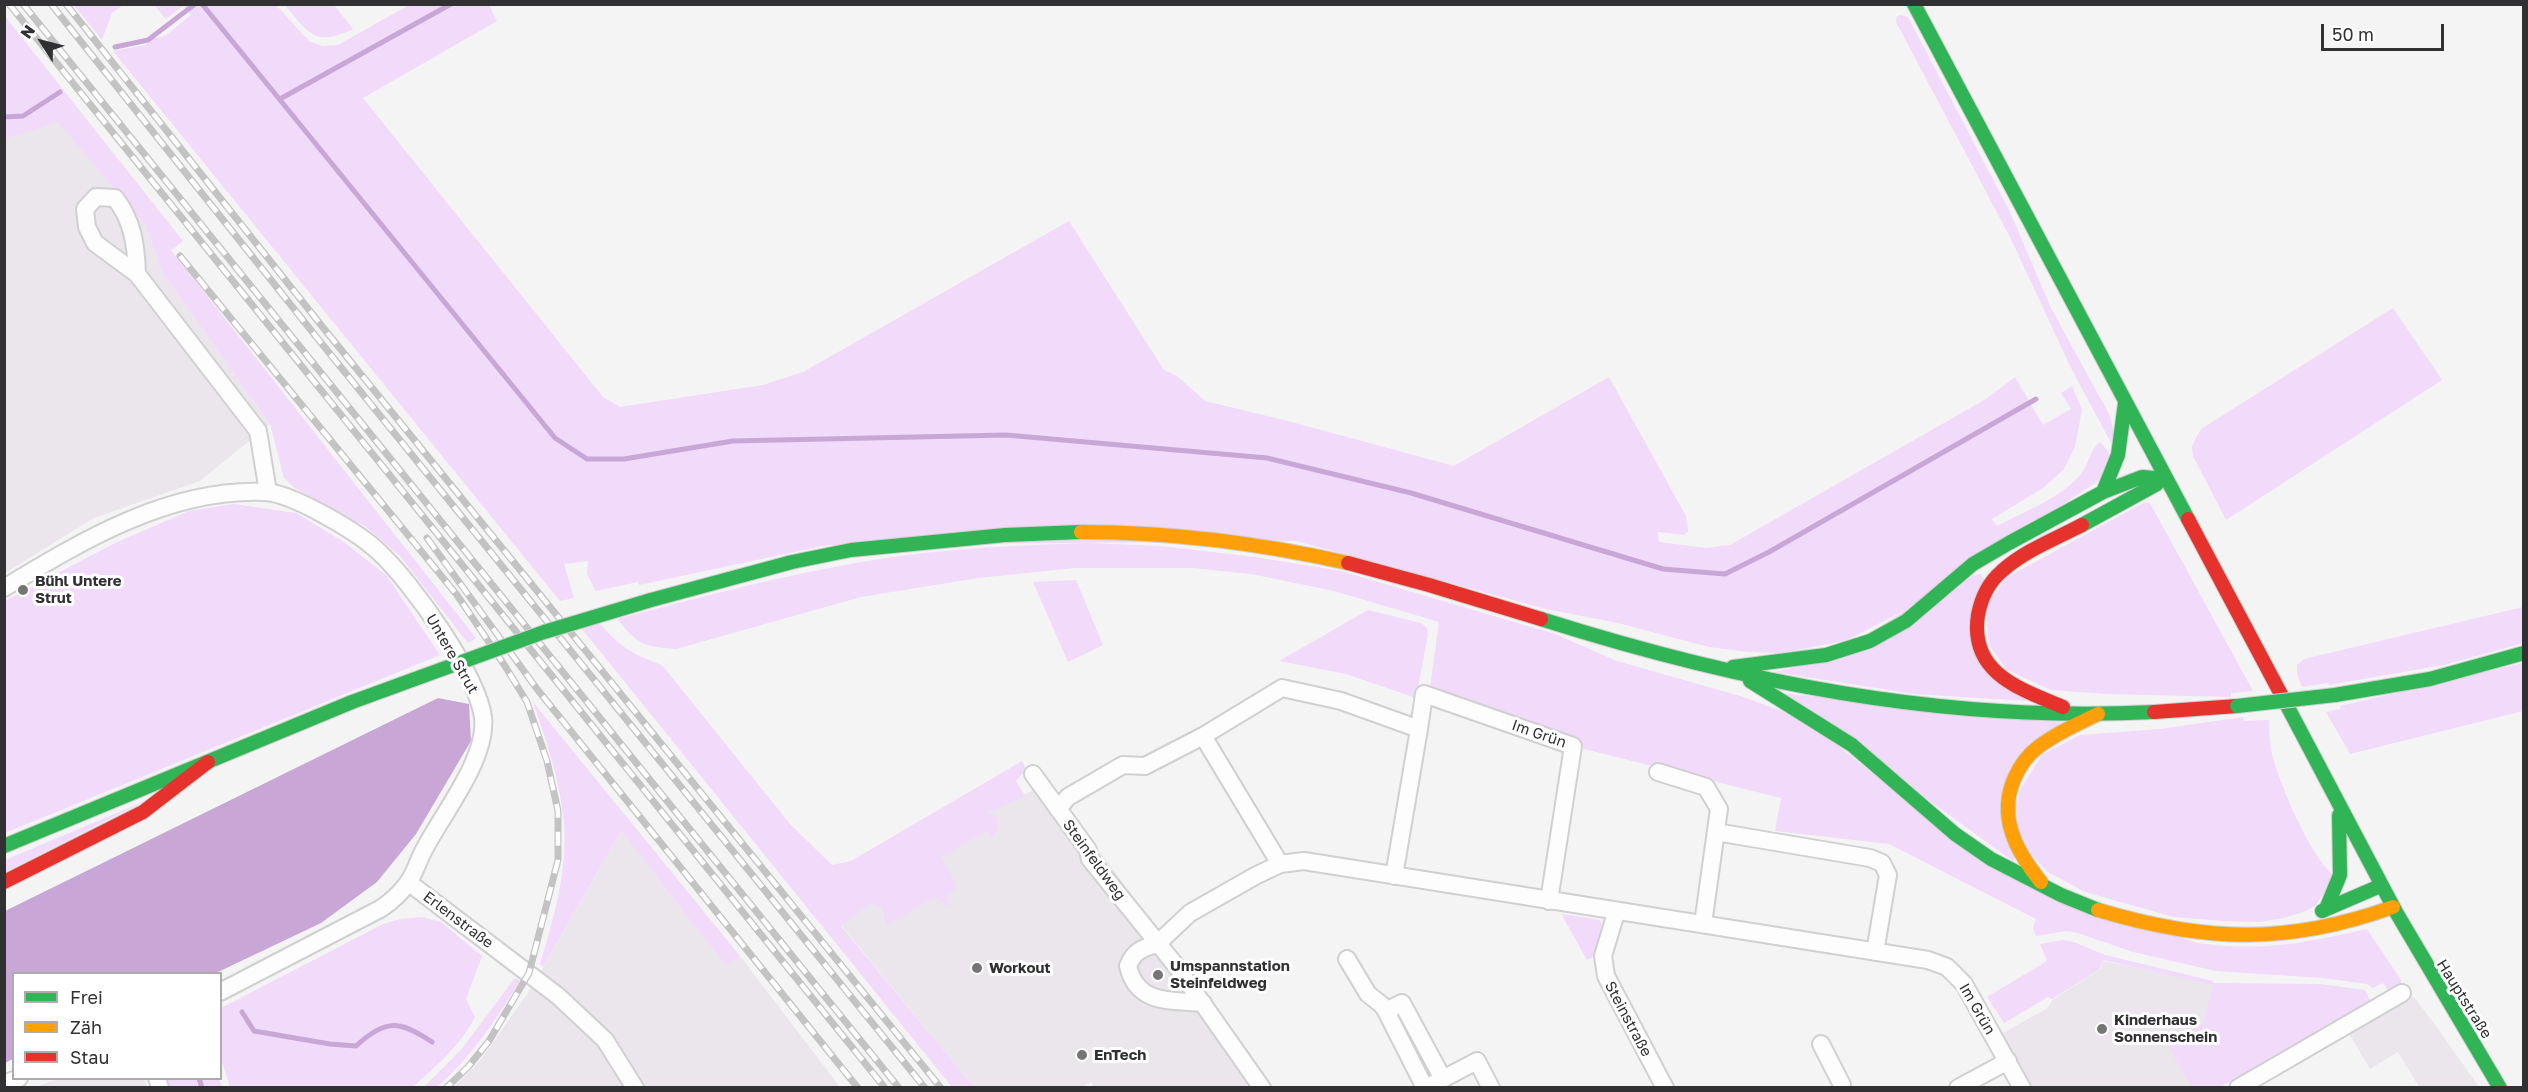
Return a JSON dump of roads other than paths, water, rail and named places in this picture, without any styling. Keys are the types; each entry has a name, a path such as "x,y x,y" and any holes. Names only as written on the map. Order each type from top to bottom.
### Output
{"main road":[{"name":"Hauptstraße","path":"1914,4 2380,886 2427,970 2500,1088"},
{"path":"2103,492 2118,455 2125,403"},
{"path":"1717,669 1826,655 1870,641 1906,621 1973,564 2103,492 2142,477 2166,478"},
{"path":"2075,712 2014,686 1993,670 1980,648 1976,619 1985,592 1998,574 2016,560 2166,478"},
{"path":"4,846 352,702 544,632 651,600 842,551 1003,534 1100,530 1234,541 1337,559 1427,583 1606,639 1744,676 1894,701 1953,707 2100,713 2237,706 2335,695 2430,679 2523,653"},
{"path":"1744,676 1774,698 1842,738 1905,788 1958,836 2002,867 2092,908 2154,925 2222,936 2254,936 2287,933 2356,921 2393,907"},
{"path":"2047,889 2021,858 2009,833 2007,809 2013,781 2029,755 2054,737 2100,713"},
{"path":"4,882 143,812 208,762"},
{"path":"2326,909 2336,894 2342,874 2338,804"},
{"path":"2287,933 2326,909 2380,886"}],"street":[{"path":"137,274 258,431 268,492"},
{"name":"Untere Strut","path":"4,588 130,520 171,504 215,493 268,492 303,504 344,527 380,552 419,599 442,633 474,688 483,718 480,746 458,794 425,847 408,882"},
{"path":"1058,809 1068,797 1123,765 1145,766 1203,736 1282,688 1341,701 1419,729"},
{"name":"Im Grün","path":"1394,876 1424,694 1573,746 1549,901"},
{"path":"1203,736 1280,864"},
{"path":"1658,772 1706,787 1719,809 1703,924"},
{"name":"Steinfeldweg","path":"1033,774 1088,850 1090,859 1177,967 1262,1088"},
{"path":"1716,832 1870,858 1882,863 1888,875 1875,952"},
{"name":"Im Grün","path":"1157,944 1190,912 1280,864 1304,861 1938,962 1947,967 1964,984 2022,1088"},
{"name":"Erlenstraße","path":"222,991 380,909 395,899 408,882 558,996 605,1040 635,1088"},
{"name":"Steinstraße","path":"1616,912 1604,956 1606,976 1665,1088"},
{"path":"1157,944 1138,950 1132,957 1128,966 1137,987 1145,994 1156,998 1203,1003"},
{"path":"1347,959 1368,994 1386,1011 1426,1088 1477,1061 1491,1088"},
{"path":"2238,1088 2402,993"},
{"path":"1386,1011 1402,1003 1443,1079"},
{"path":"1821,1044 1840,1087"},
{"path":"1958,1088 2007,1061"}],"waterway":[{"path":"115,47 148,40 195,4"},
{"path":"202,4 555,438 587,459 624,459 733,441 1006,435 1267,458 1411,493 1663,569 1725,574 1769,552 2036,399"},
{"path":"280,99 451,4"},
{"path":"4,117 23,116 60,92"},
{"path":"242,1012 254,1031 330,1044 356,1046 375,1031 392,1026 401,1026 432,1042"},
{"path":"200,1080 202,1088"}],"railway":[{"path":"9,4 885,1088"},
{"path":"23,4 899,1088"},
{"path":"51,4 318,339 925,1088"},
{"path":"66,4 325,330 941,1088"},
{"path":"180,256 457,595 527,702 547,761 558,811 558,860 529,973 489,1041 468,1067 446,1088"},
{"path":"427,538 537,689 858,1088"}],"place":[{"name":"Bühl Untere Strut","path":"23,590"},
{"name":"Workout","path":"977,968"},
{"name":"Umspannstation Steinfeldweg","path":"1158,975"},
{"name":"Kinderhaus Sonnenschein","path":"2102,1029"},
{"name":"EnTech","path":"1082,1055"}]}
